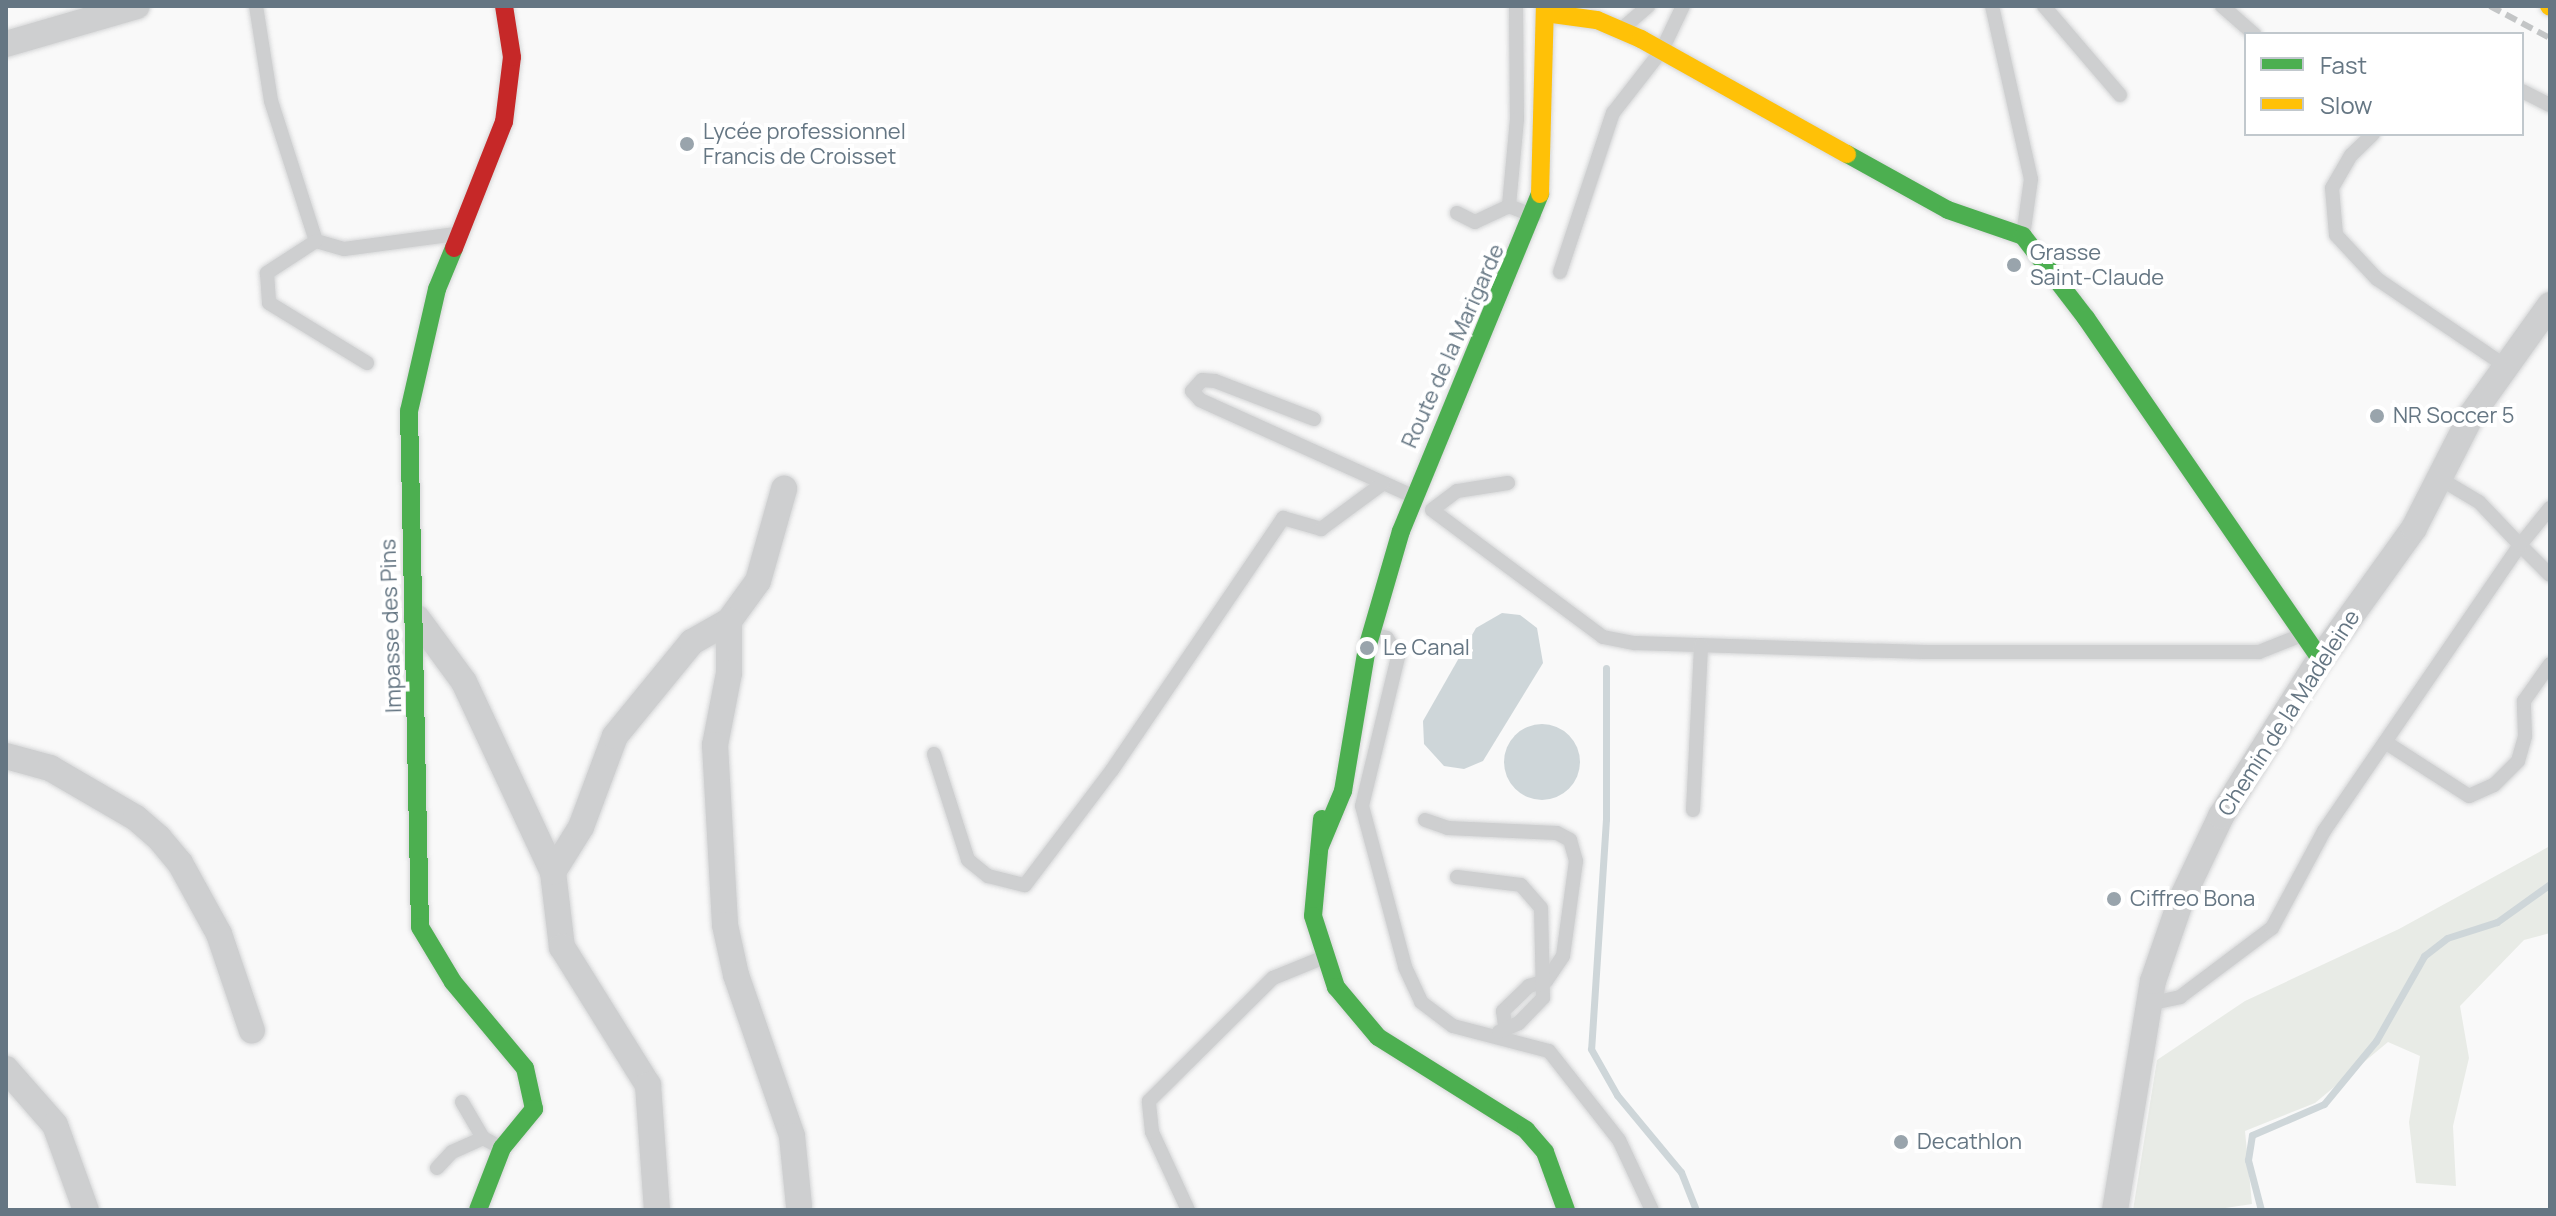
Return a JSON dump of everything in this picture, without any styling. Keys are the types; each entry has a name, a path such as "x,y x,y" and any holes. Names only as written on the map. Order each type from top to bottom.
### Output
{"street":[{"path":"6,44 70,14 137,6"},
{"name":"Impasse des Pins","path":"478,1210 502,1148 534,1109 525,1068 453,982 420,927 417,618 409,411 424,332 456,234 507,108 512,57 504,6"},
{"path":"1545,10 1585,17 1620,30 1662,50 1948,210 2023,236 2086,318 2320,659"},
{"name":"Route de la Marigarde","path":"1545,10 1542,175 1535,216 1414,496 1371,633 1355,698 1343,791 1320,846 1313,902 1322,958 1336,987 1378,1037 1526,1130 1545,1152 1566,1210"},
{"name":"Chemin de la Madeleine","path":"2115,1210 2148,1004 2181,900 2221,816 2320,659 2442,480 2472,414 2550,305"},
{"path":"553,872 581,827 615,736 692,642 729,621 758,581 784,489"},
{"path":"417,618 464,682 553,872 562,947 648,1085 657,1210"},
{"path":"729,621 729,673 715,745 725,925 736,975 792,1136 799,1206"},
{"path":"6,756 50,768 136,818 159,838 180,863 219,934 252,1031"},
{"path":"6,1069 55,1125 86,1210"}],"lane":[{"path":"256,6 271,101 316,241"},
{"path":"1509,206 1517,119 1516,6"},
{"path":"1620,30 1648,6"},
{"path":"1560,272 1613,113 1662,50 1683,6"},
{"path":"1992,6 2031,179 2023,236"},
{"path":"2044,6 2120,95"},
{"path":"2222,6 2252,32"},
{"path":"2524,92 2550,105"},
{"path":"2371,136 2351,155 2332,188 2336,235 2377,279 2507,367"},
{"path":"1457,213 1475,222 1509,206 1535,216"},
{"path":"367,363 269,303 267,273 316,241 344,249 456,234"},
{"path":"1314,419 1215,381 1202,380 1192,391 1200,400 1414,496 1603,637 1701,645 1925,652 2259,652 2303,635"},
{"path":"2442,480 2479,502 2550,575"},
{"path":"1432,510 1457,491 1508,483"},
{"path":"934,754 968,860 988,876 1025,885 1112,770 1283,518 1321,529 1382,484"},
{"path":"2148,1004 2180,997 2272,928 2324,831 2520,545 2550,508"},
{"path":"1371,633 1387,638 1398,657 1362,806 1405,967 1421,1002 1453,1026 1501,1030 1549,1051 1575,1079 1619,1140 1652,1210"},
{"path":"1693,810 1701,645"},
{"path":"2385,742 2469,796 2494,785 2518,761 2525,736 2524,701 2550,664"},
{"path":"1425,820 1448,828 1557,833 1570,840 1576,861 1563,956 1546,981 1529,986 1503,1011 1501,1030"},
{"path":"1457,877 1521,885 1534,897 1541,908 1546,981"},
{"path":"1188,1210 1152,1132 1149,1101 1273,978 1322,958"},
{"path":"462,1102 483,1138 502,1148"},
{"path":"437,1168 452,1152 483,1138"}],"shaded area":[{"path":"1502,613 1520,615 1537,628 1543,663 1483,761 1464,769 1444,766 1424,744 1423,721 1476,628"},
{"path":"1542,724 1557,727 1569,735 1577,747 1580,762 1577,777 1569,789 1557,797 1542,800 1527,797 1515,789 1507,777 1504,762 1507,747 1515,735 1527,727"},
{"path":"2550,846 2550,933 2524,940 2460,1006 2469,1058 2453,1126 2456,1186 2416,1183 2409,1122 2420,1056 2388,1042 2315,1103 2245,1131 2252,1204 2212,1210 2133,1210 2157,1060 2245,1001 2399,929"}],"waterway":[{"path":"1606,668 1606,819 1591,1049 1617,1095 1681,1172 1696,1210"},
{"path":"2261,1210 2248,1160 2252,1135 2324,1104 2376,1041 2424,956 2447,938 2497,922 2550,884"}],"railway":[{"path":"2490,6 2550,38"}],"traffic: fast":[{"path":"1847,154 1948,210 2023,236 2086,318 2320,659"},
{"path":"1320,846 1343,791 1367,648 1401,531 1540,194"},
{"path":"454,248 437,289 409,411 420,927 453,982 525,1068 534,1109 502,1148 478,1210"},
{"path":"1322,819 1313,916 1336,987 1378,1037 1526,1130 1545,1152 1566,1210"}],"traffic: slow":[{"path":"1540,194 1545,6"},
{"path":"1545,13 1597,20 1641,39 1847,154"}],"traffic: jam":[{"path":"454,248 504,122 512,57 504,6"}],"place":[{"name":"Lycée professionnel Francis de Croisset","path":"687,144"},
{"name":"Grasse Saint-Claude","path":"2014,265"},
{"name":"NR Soccer 5","path":"2377,416"},
{"name":"Le Canal","path":"1367,648"},
{"name":"Ciffreo Bona","path":"2114,899"},
{"name":"Decathlon","path":"1901,1142"}]}
